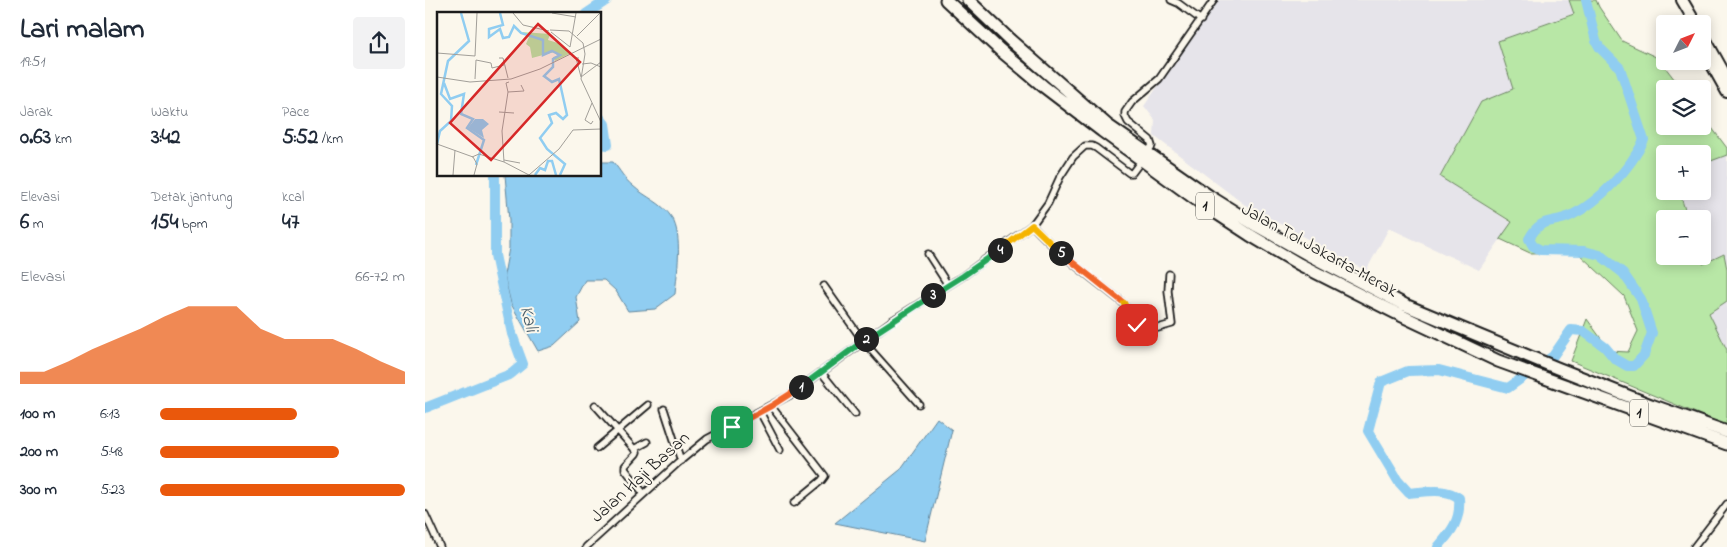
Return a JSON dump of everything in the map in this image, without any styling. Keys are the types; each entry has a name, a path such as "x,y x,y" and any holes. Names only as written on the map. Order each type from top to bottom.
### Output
{"highway":[{"name":"Jalan Tol Jakarta–Merak","path":"946,0 1043,86 1102,132 1217,214 1299,264 1396,313 1498,361 1727,444"},
{"name":"Jalan Tol Jakarta–Merak","path":"968,0 1011,41 1107,124 1209,196 1257,226 1389,296 1459,328 1651,405 1727,432"},
{"path":"1675,0 1684,15"},
{"path":"1682,0 1691,15"},
{"path":"1712,59 1727,78"},
{"path":"1712,59 1727,92"}],"street":[{"path":"1171,0 1201,20"},
{"path":"1149,150 1152,146 1150,140 1128,122 1125,112 1132,102 1159,79 1214,0"},
{"name":"Jalan Haji Basan","path":"586,547 711,436 790,396 863,341 992,256 1032,225 1048,203 1059,177 1073,157 1085,146 1096,148 1129,173 1132,173 1138,166"},
{"path":"1032,225 1045,239 1082,271 1121,301 1144,332 1172,324 1168,291 1169,274"},
{"path":"928,254 948,285"},
{"path":"824,286 863,341 919,404"},
{"path":"821,372 855,414"},
{"path":"595,405 634,449 636,454 627,462 625,469 644,494"},
{"path":"597,448 648,405"},
{"path":"771,406 825,476 794,502"},
{"path":"664,410 681,461"},
{"path":"760,412 780,450"},
{"path":"732,427 741,442"},
{"path":"634,449 647,442"},
{"path":"1698,545 1727,504"},
{"path":"425,514 440,547"}],"shaded area":[{"path":"1219,0 1569,0 1575,13 1498,41 1513,89 1481,102 1440,176 1512,223 1479,270 1389,228 1366,271 1245,205 1154,136 1155,120 1144,106"},
{"path":"1727,155 1727,269 1723,254 1711,260 1711,210 1685,210 1682,200 1711,200 1711,161"},
{"path":"1727,301 1727,350 1709,313"}],"green space":[{"path":"1569,0 1596,0 1622,41 1656,57 1656,70 1667,70 1675,80 1656,80 1656,135 1711,135 1711,127 1727,148 1727,155 1711,161 1711,145 1656,145 1656,200 1682,200 1685,210 1656,210 1656,265 1711,265 1711,260 1724,254 1727,269 1727,301 1709,313 1727,350 1727,426 1571,361 1587,319 1610,351 1628,352 1638,331 1624,296 1577,252 1530,253 1500,239 1512,222 1440,177 1481,102 1513,89 1498,41 1574,14"}],"water":[{"path":"601,162 613,162 630,184 664,208 672,218 678,244 675,294 655,309 628,311 616,291 604,280 585,280 576,297 580,322 554,346 538,351 511,304 504,275 509,248 509,220 505,176 601,176"},
{"path":"937,418 952,430 925,541 835,523 900,470"}],"waterway":[{"name":"Kali","path":"589,12 607,0"},
{"path":"1438,547 1455,525 1459,513 1459,498 1442,491 1409,493 1398,481 1368,431 1381,382 1408,371 1439,370 1508,388 1553,356 1571,330 1583,331 1605,347 1615,359 1627,366 1634,366 1644,355 1652,333 1641,299 1623,273 1600,255 1584,251 1541,250 1533,246 1529,239 1534,231 1543,223 1565,218 1593,202 1623,173 1644,140 1620,68 1600,48 1596,41 1586,0"},
{"name":"Kali","path":"601,119 605,124 608,145 601,144"},
{"name":"Kali","path":"425,408 511,374 523,364 512,334 495,255 495,176"}],"route":[{"path":"732,427 790,396 893,320 963,276 1032,225 1045,239 1082,271 1121,301 1137,325"}]}
